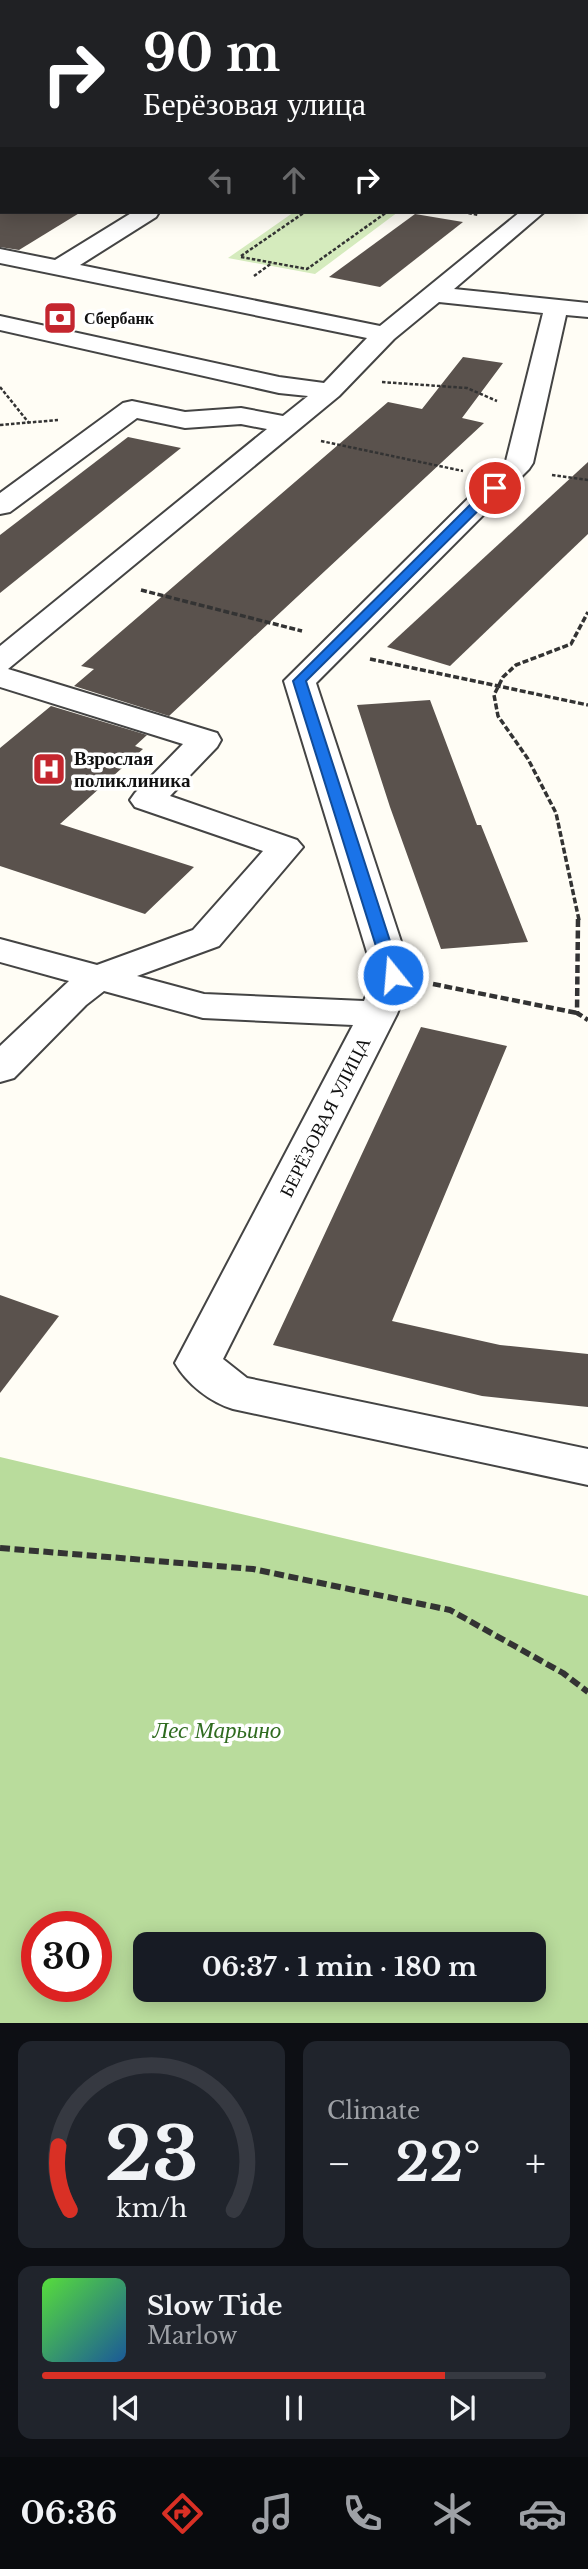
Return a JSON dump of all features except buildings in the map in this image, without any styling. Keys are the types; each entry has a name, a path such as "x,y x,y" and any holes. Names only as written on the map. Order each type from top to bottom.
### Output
{"street":[{"path":"60,268 145,214"},
{"path":"0,662 288,425 339,381 385,334 531,214"},
{"path":"0,256 385,334"},
{"path":"393,975 300,681 519,463 572,308 433,294"},
{"path":"0,323 279,385 339,381"},
{"path":"0,506 132,408 185,420 241,416 288,425"},
{"path":"0,677 205,740 147,800 285,847 206,938 97,978 6,1052"},
{"path":"0,950 203,1006 378,1014"},
{"name":"БЕРЁЗОВАЯ УЛИЦА","path":"393,975 378,1014 198,1363 233,1392 588,1467"}],"path":[{"path":"302,214 241,257 307,269 384,214"},
{"path":"339,381 467,388 491,398"},
{"path":"0,387 29,423"},
{"path":"313,439 465,471"},
{"path":"146,579 135,588 310,634 330,651 588,705"},
{"path":"577,1013 579,922 556,813 528,759 498,716 495,695 497,686 516,665 571,644 588,612"},
{"path":"393,975 577,1013 588,1020"},
{"path":"0,1548 253,1569 450,1610 563,1673 588,1692"}],"green space":[{"path":"291,214 395,214 315,274 228,258"},
{"name":"Лес Марьино","path":"0,1457 588,1596 588,2023 0,2023"}],"place":[{"name":"Сбербанк","path":"60,318"},
{"name":"Взрослая поликлиника","path":"49,769"}],"route":[{"path":"393,975 300,681 495,488"}]}
